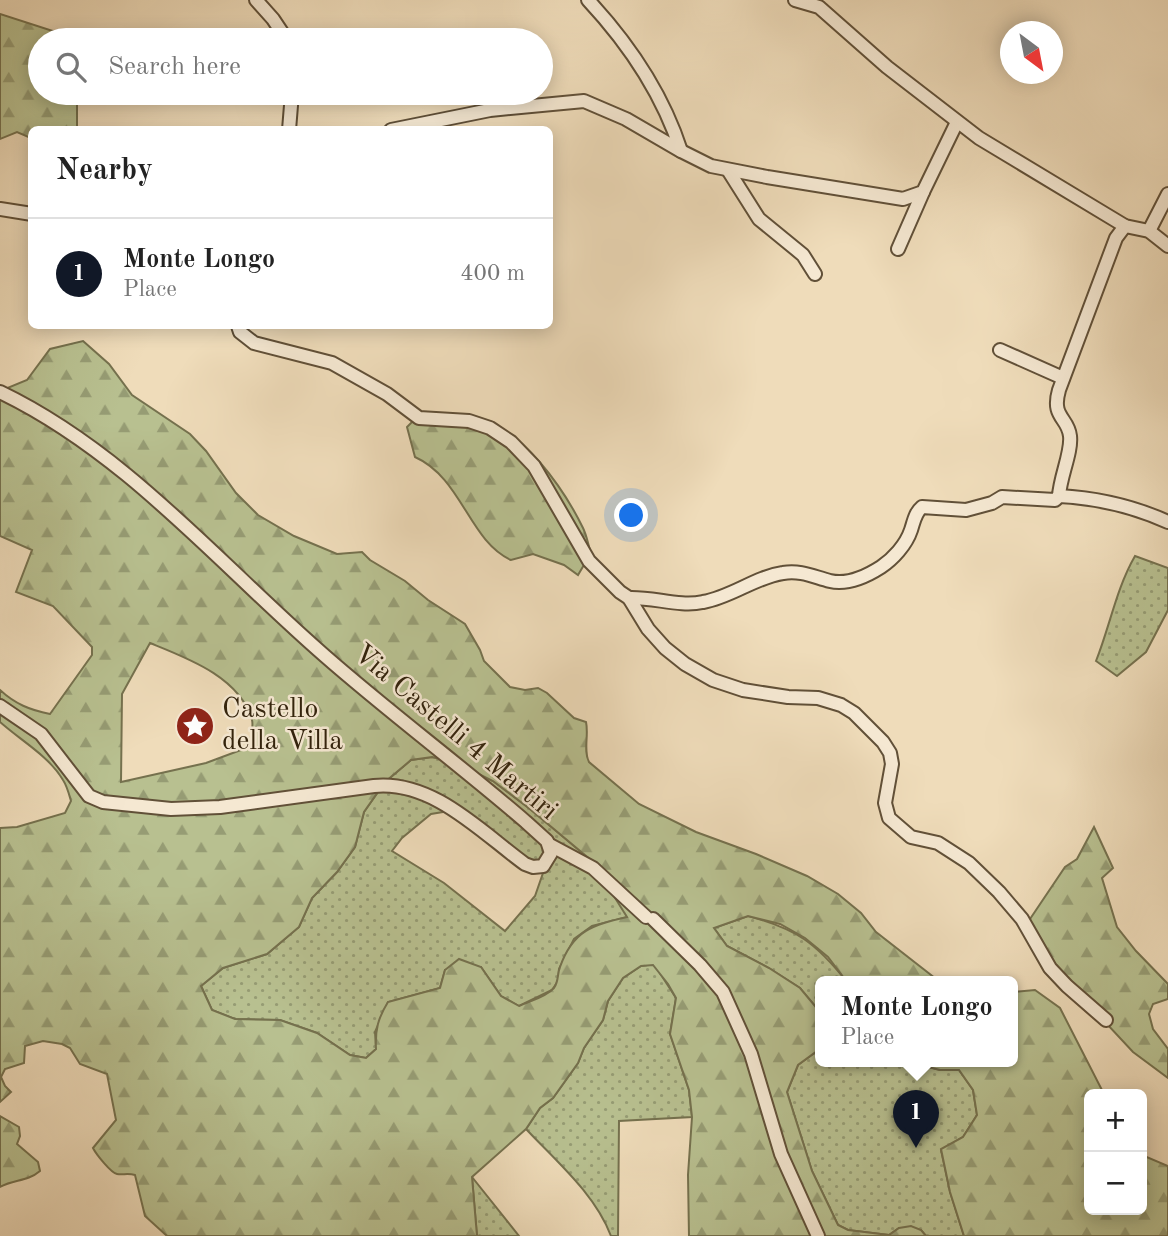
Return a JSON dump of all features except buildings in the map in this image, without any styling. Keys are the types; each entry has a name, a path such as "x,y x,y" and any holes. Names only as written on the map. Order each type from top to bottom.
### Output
{"street":[{"path":"256,0 280,28"},
{"path":"588,0 612,26 643,68 665,109 681,151"},
{"path":"795,0 819,7 957,122 996,149 1125,226 1149,231 1168,246"},
{"path":"825,14 829,0"},
{"path":"553,104 584,101 626,119 712,166 728,170 897,198 908,198 923,192"},
{"path":"289,126 291,105"},
{"path":"411,126 490,110 542,105"},
{"path":"898,249 957,122"},
{"path":"728,170 759,219 803,255 815,274"},
{"path":"1149,231 1168,194"},
{"path":"0,209 28,213"},
{"path":"1059,496 1071,441 1070,432 1060,419 1056,399 1116,238 1125,226"},
{"path":"240,329 254,343 331,363 387,394 419,418 469,421 502,435 529,458 589,561 629,598 656,639 674,656 696,671 743,690 788,697 818,698 841,705 858,716 883,742 891,757 890,781 885,803 890,818 911,837 938,843 969,863 1011,905 1031,932 1050,968 1107,1020"},
{"path":"1000,350 1063,378"},
{"name":"Via Castelli 4 Martiri","path":"0,391 69,431 142,489 324,655 478,781 550,845 551,853 547,862 540,867 528,865 440,802 397,786 374,786 220,807 154,808 103,802 89,796 41,734 0,706"},
{"path":"629,598 697,603 723,597 762,578 791,572 810,574 832,581 847,581 874,571 896,553 908,538 916,513 922,507 957,510 976,508 1002,497 1049,500 1059,496 1079,497 1146,512 1168,522"},
{"path":"550,845 593,868 700,965 723,992 747,1043 781,1154 818,1236"}],"green space":[{"path":"0,14 43,28 28,28 28,105 77,105 77,126 28,126 28,137 17,132 0,139"},
{"path":"83,341 109,364 132,395 190,434 206,451 236,493 258,515 294,536 337,554 362,552 465,624 484,661 510,687 525,690 538,688 574,718 586,722 586,753 589,762 639,804 696,832 807,876 838,894 861,913 876,932 932,976 842,976 828,957 805,938 780,924 748,916 714,928 727,946 800,988 815,1006 815,1052 798,1065 787,1092 812,1171 838,1225 848,1230 889,1235 899,1228 911,1226 921,1230 926,1236 689,1236 688,1175 692,1117 689,1090 670,1034 676,998 653,965 641,966 623,978 608,1001 603,1020 584,1048 578,1063 553,1098 540,1108 526,1129 472,1177 477,1236 167,1236 145,1216 135,1175 114,1173 93,1148 116,1120 107,1074 80,1064 70,1048 43,1041 25,1046 24,1063 5,1069 1,1077 11,1092 0,1102 0,828 17,827 65,813 71,801 64,782 50,763 0,722 0,690 23,706 50,714 92,655 92,647 53,606 16,592 32,550 0,536 0,391 27,380 50,349","holes":["150,643 180,655 224,681 246,705 252,720 249,747 206,763 121,782 122,694","432,757 455,762 493,781 592,861 627,917 594,927 578,937 565,955 554,988 519,1006 501,996 481,967 459,959 445,970 440,988 388,1002 378,1024 376,1049 366,1058 350,1055 317,1033 280,1020 235,1019 212,1010 201,986 223,968 267,954 299,927 312,898 337,872 355,847 364,812 385,782 411,760"]},
{"path":"418,416 478,419 494,424 525,447 540,462 565,496 584,531 591,553 578,575 564,565 533,554 511,560 497,551 485,539 444,479 415,457 407,427"},
{"path":"1135,556 1168,568 1168,610 1146,652 1117,676 1096,661 1123,581"},
{"path":"432,757 455,762 493,781 592,861 628,917 592,926 574,939 552,990 519,1006 501,996 481,967 445,970 440,988 388,1002 375,1032 376,1049 366,1058 350,1055 317,1033 280,1020 235,1019 212,1010 201,986 223,968 267,954 299,927 312,898 337,872 355,847 364,812 385,782 411,760","holes":["455,810 536,872 543,873 535,896 505,931 444,883 392,851 402,838 431,814"]},
{"path":"1094,827 1113,868 1102,878 1117,927 1168,984 1168,999 1153,1004 1149,1014 1153,1029 1168,1049 1168,1078 1133,1052 1053,966 1028,922 1065,867 1077,859"},
{"path":"748,916 780,926 815,947 842,976 815,976 815,1006 800,988 727,946 714,928"},
{"path":"654,964 676,998 670,1034 689,1090 692,1117 619,1121 618,1236 611,1236 585,1192 526,1129 578,1063 584,1048 603,1020 608,1001 623,978 641,966"},
{"path":"1035,990 1060,1008 1101,1089 1084,1089 1084,1215 1147,1215 1147,1157 1168,1166 1168,1236 964,1236 950,1192 941,1149 963,1137 977,1115 973,1090 959,1070 928,1067 1018,1067 1018,991"},
{"path":"815,1052 815,1067 928,1067 959,1070 973,1090 977,1115 963,1137 941,1150 950,1192 964,1236 926,1236 921,1230 899,1228 889,1235 848,1230 838,1225 812,1171 787,1092 798,1065"},
{"path":"0,1116 19,1127 17,1144 38,1162 40,1171 0,1187"},
{"path":"472,1177 519,1236 477,1236"}],"place":[{"name":"Castello della Villa","path":"195,726"},
{"name":"Monte Longo","path":"916,1148"}]}
